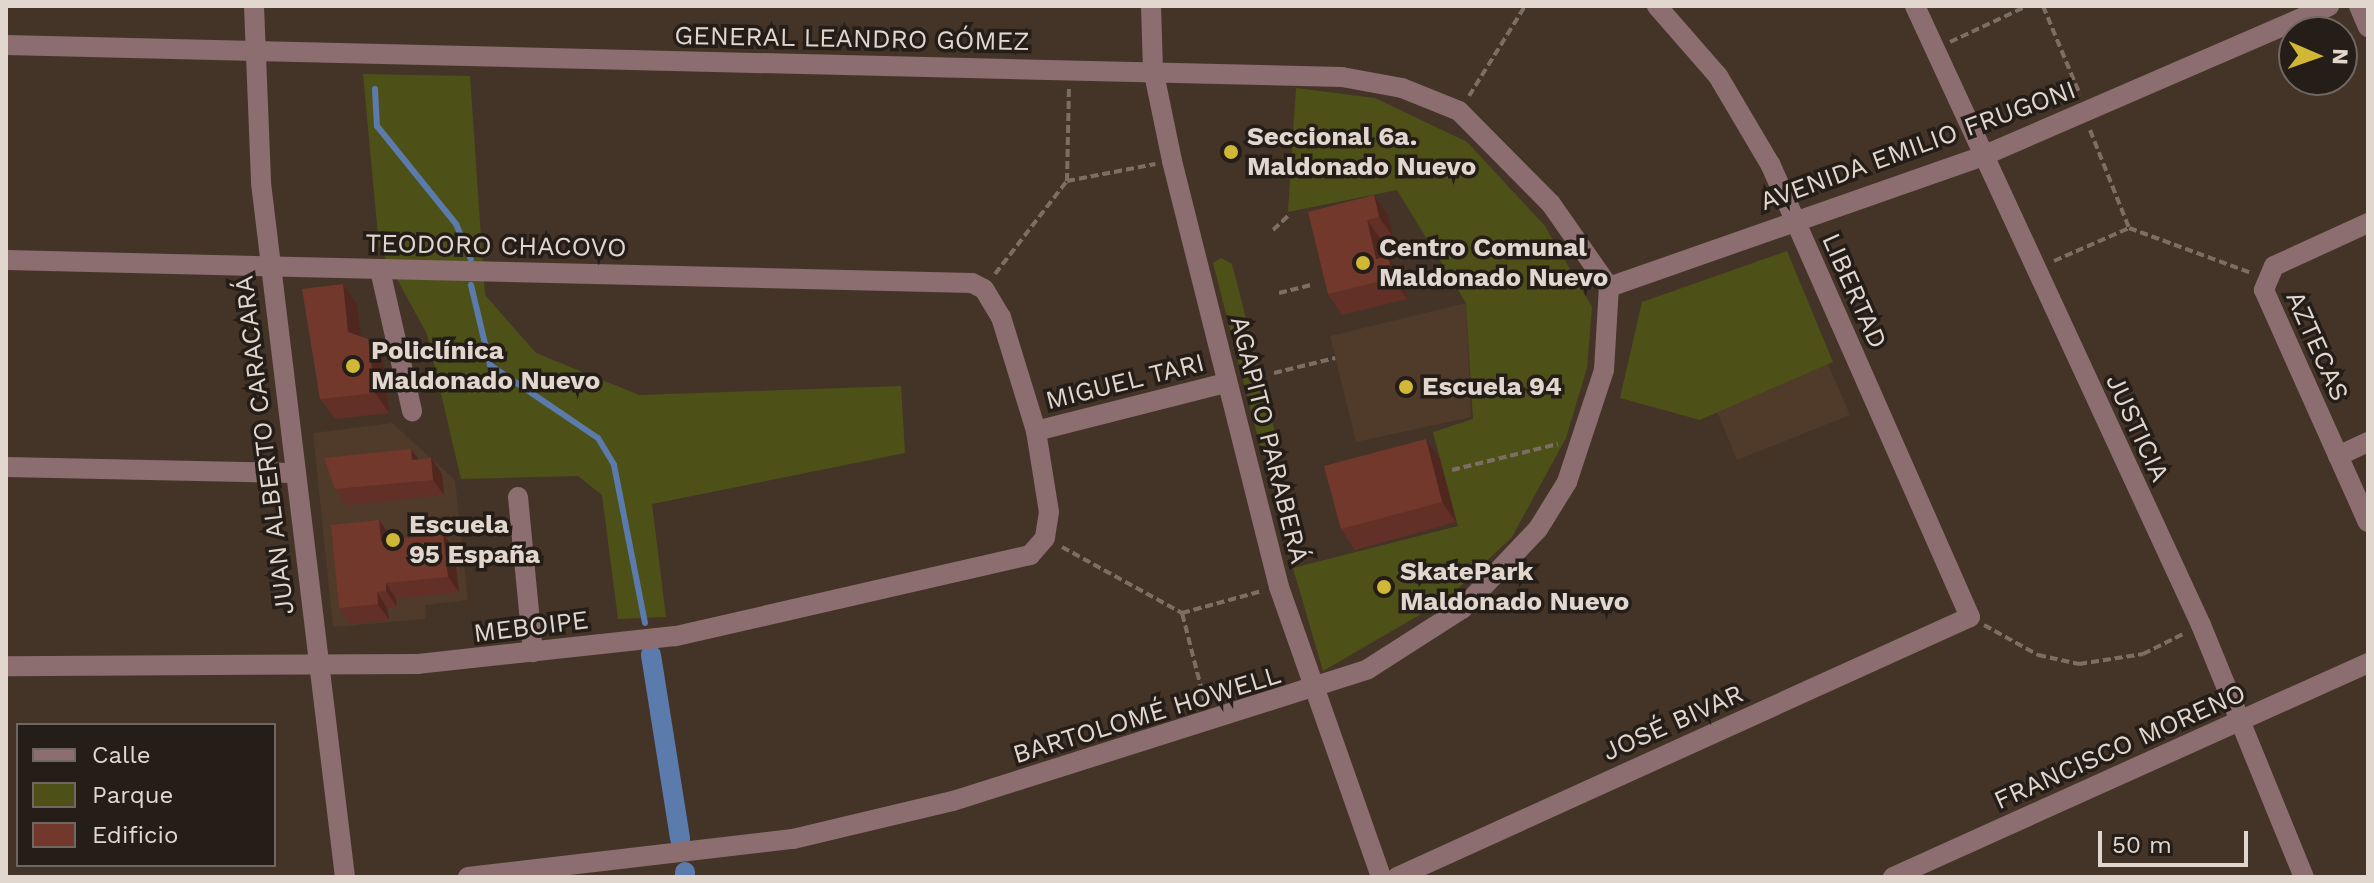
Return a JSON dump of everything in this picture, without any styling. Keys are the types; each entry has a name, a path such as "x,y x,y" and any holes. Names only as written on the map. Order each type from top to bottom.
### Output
{"street":[{"name":"JUAN ALBERTO CARACARÁ","path":"254,6 253,54 271,268 317,668 345,877"},
{"name":"AGAPITO PARABERÁ","path":"1151,6 1153,69 1172,161 1279,587 1311,692 1381,877"},
{"name":"LIBERTAD","path":"1657,6 1746,119 1970,617"},
{"name":"JUSTICIA","path":"1915,6 1937,48 2034,270 2201,625 2243,720 2304,877"},
{"name":"AVENIDA EMILIO FRUGONI","path":"1609,287 1793,218 1985,155 2084,115 2329,6"},
{"path":"2359,6 2368,27"},
{"name":"GENERAL LEANDRO GÓMEZ","path":"6,45 253,54 1153,69 1342,77 1402,88 1459,111 1551,204 1609,287"},
{"path":"2265,278 2274,266 2368,223"},
{"name":"TEODORO CHACOVO","path":"6,260 958,281 984,289"},
{"path":"380,270 412,411"},
{"name":"AZTECAS","path":"2265,278 2267,303 2368,522"},
{"name":"BARTOLOMÉ HOWELL","path":"468,877 793,839 953,801 1311,692 1368,669 1462,609 1538,529 1567,482 1604,370 1609,287"},
{"path":"984,289 1001,317 1036,431 1049,512 1045,538"},
{"name":"MIGUEL TARI","path":"1036,431 1226,383"},
{"path":"2338,456 2368,442"},
{"path":"6,467 294,473"},
{"path":"518,497 533,652"},
{"name":"MEBOIPE","path":"6,666 317,668 533,652 675,636 845,602 1030,555 1045,538"},
{"name":"JOSÉ BIVAR","path":"1397,877 1970,617"},
{"name":"FRANCISCO MORENO","path":"1893,877 2368,663"}],"path":[{"path":"1459,111 1525,6"},
{"path":"1937,48 2027,6"},
{"path":"2034,270 2129,228 2043,6"},
{"path":"984,289 1067,181 1069,69"},
{"path":"1067,181 1172,161"},
{"path":"1273,230 1290,214"},
{"name":"AZTECAS","path":"2129,228 2265,278"},
{"path":"1279,293 1312,285"},
{"path":"1274,373 1335,358"},
{"path":"1452,470 1569,441"},
{"path":"1045,538 1182,613 1279,587"},
{"path":"1182,613 1210,724"},
{"path":"1970,617 2038,655 2079,664 2143,654 2201,625"}],"shaded area":[{"name":"Escuela 94","path":"1466,303 1471,417 1356,442 1330,336"},
{"path":"1828,364 1850,415 1737,460 1717,412"},
{"name":"Escuela 95 España","path":"392,423 455,480 468,600 425,605 426,619 333,627 313,433"}],"green space":[{"path":"363,74 470,76 485,295 536,353 639,395 901,386 905,453 652,504 666,617 618,619 602,495 578,476 461,479 427,334 379,246"},
{"path":"1296,88 1375,98 1467,142 1545,226 1592,307 1587,368 1566,438 1512,537 1447,599 1323,671 1293,568 1458,526 1433,432 1473,419 1466,303 1397,190 1288,212"},
{"path":"1787,251 1833,362 1700,420 1620,398 1642,302"},
{"path":"1221,258 1232,264 1279,448 1262,454 1213,263"}],"building":[{"path":"1374,195 1379,217 1367,220 1376,259 1388,256 1393,278 1328,294 1308,212"},
{"name":"Policlínica Maldonado Nuevo","path":"343,284 348,332 368,339 375,393 320,399 302,289"},
{"path":"1426,439 1442,502 1341,529 1324,466"},
{"path":"411,449 412,460 431,458 433,480 335,489 324,458"},
{"path":"379,520 381,541 443,534 448,577 386,583 386,591 377,592 378,604 339,608 331,525"}],"waterway":[{"path":"375,89 377,126 456,224 471,259"},
{"path":"471,285 490,365 598,438 614,465 645,623"},
{"path":"651,655 680,839"},
{"path":"685,872 685,877"}],"place":[{"name":"Seccional 6a. Maldonado Nuevo","path":"1231,152"},
{"name":"Centro Comunal Maldonado Nuevo","path":"1363,263"},
{"name":"Policlínica Maldonado Nuevo","path":"353,366"},
{"name":"Escuela 94","path":"1406,387"},
{"name":"Escuela 95 España","path":"393,540"},
{"name":"SkatePark Maldonado Nuevo","path":"1384,587"}]}
